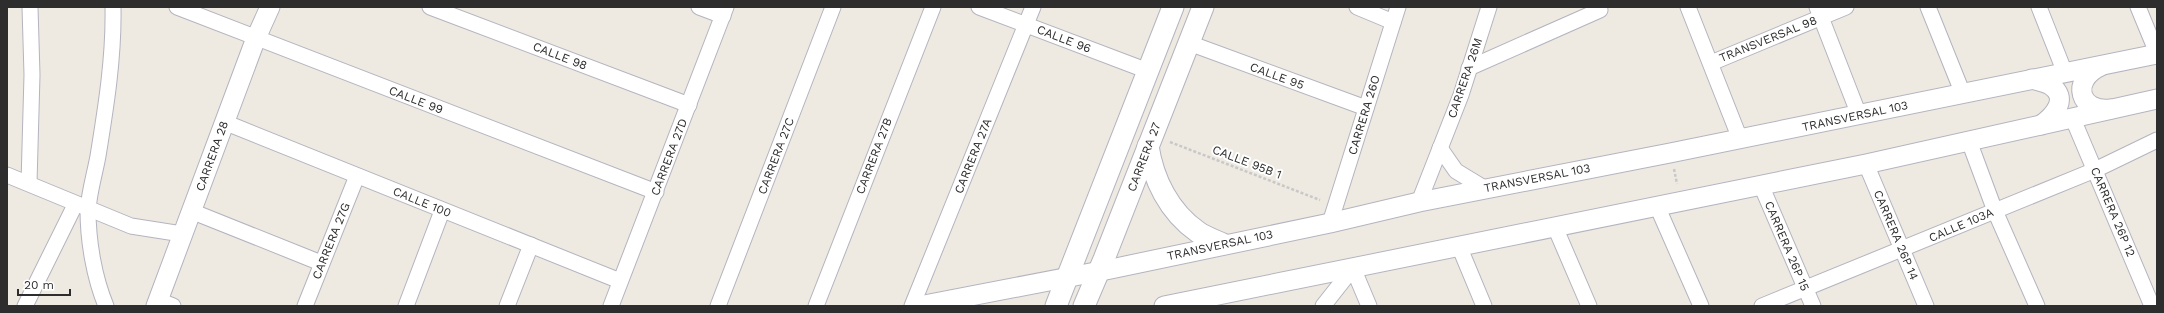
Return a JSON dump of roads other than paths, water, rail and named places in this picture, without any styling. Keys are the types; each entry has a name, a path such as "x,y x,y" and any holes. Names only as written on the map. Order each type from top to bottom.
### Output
{"main road":[{"path":"1056,306 1173,7"},
{"name":"CARRERA 27","path":"1084,306 1203,7"},
{"path":"1150,140 1151,164 1161,190 1177,213 1198,232 1222,244"}],"street":[{"path":"29,183 32,74 30,7"},
{"path":"25,306 82,207 98,155 114,37 113,7"},
{"name":"CALLE 99","path":"177,7 656,192"},
{"name":"CARRERA 28","path":"162,304 182,234 256,38 270,7"},
{"name":"CALLE 98","path":"430,7 689,105"},
{"path":"699,7 725,11"},
{"name":"CARRERA 27C","path":"718,306 833,7"},
{"name":"CARRERA 27B","path":"816,306 933,7"},
{"name":"CALLE 96","path":"979,7 1148,71"},
{"name":"CARRERA 27A","path":"912,306 1033,7"},
{"path":"1357,7 1393,22"},
{"name":"CARRERA 26O","path":"1333,214 1398,7"},
{"name":"CARRERA 26M","path":"1419,202 1469,68 1489,7"},
{"path":"1469,68 1600,10 1598,7"},
{"path":"1688,7 1740,139"},
{"name":"TRANSVERSAL 98","path":"1711,63 1819,12 1846,7"},
{"path":"1928,7 1963,94"},
{"path":"2039,7 2065,73"},
{"path":"2138,7 2157,54"},
{"name":"CARRERA 27D","path":"611,306 725,11"},
{"path":"1819,12 1859,115"},
{"name":"CALLE 95","path":"1189,43 1366,108"},
{"name":"TRANSVERSAL 103","path":"918,306 1099,271 1222,244 1333,214 1419,202 1484,188 1740,139 2157,54"},
{"path":"2104,64 2087,74 2082,85 2082,90 2086,100 2094,108 2116,109"},
{"path":"2031,79 2050,85 2059,97 2059,108 2041,125"},
{"path":"1164,306 1866,164 2073,119 2157,99"},
{"name":"CARRERA 26P 12","path":"2073,119 2152,306"},
{"name":"CALLE 100","path":"224,122 620,282"},
{"name":"CALLE 103A","path":"1762,306 2095,170 2157,140"},
{"path":"1969,141 1995,211 2037,306"},
{"path":"1440,148 1456,171 1484,188"},
{"name":"CARRERA 26P 14","path":"1866,164 1926,306"},
{"path":"7,176 29,183 82,207 131,226 182,234"},
{"name":"CARRERA 27G","path":"305,306 357,176"},
{"name":"CARRERA 26P 15","path":"1761,185 1813,306"},
{"path":"1657,206 1701,306"},
{"path":"82,207 90,240 95,271 106,306"},
{"path":"191,211 321,263"},
{"path":"406,306 442,211"},
{"path":"1555,227 1589,306"},
{"path":"507,306 531,245"},
{"path":"1459,246 1484,306"},
{"path":"1323,306 1353,268"},
{"path":"1353,268 1369,306"},
{"path":"972,295 987,298 996,306"}]}
